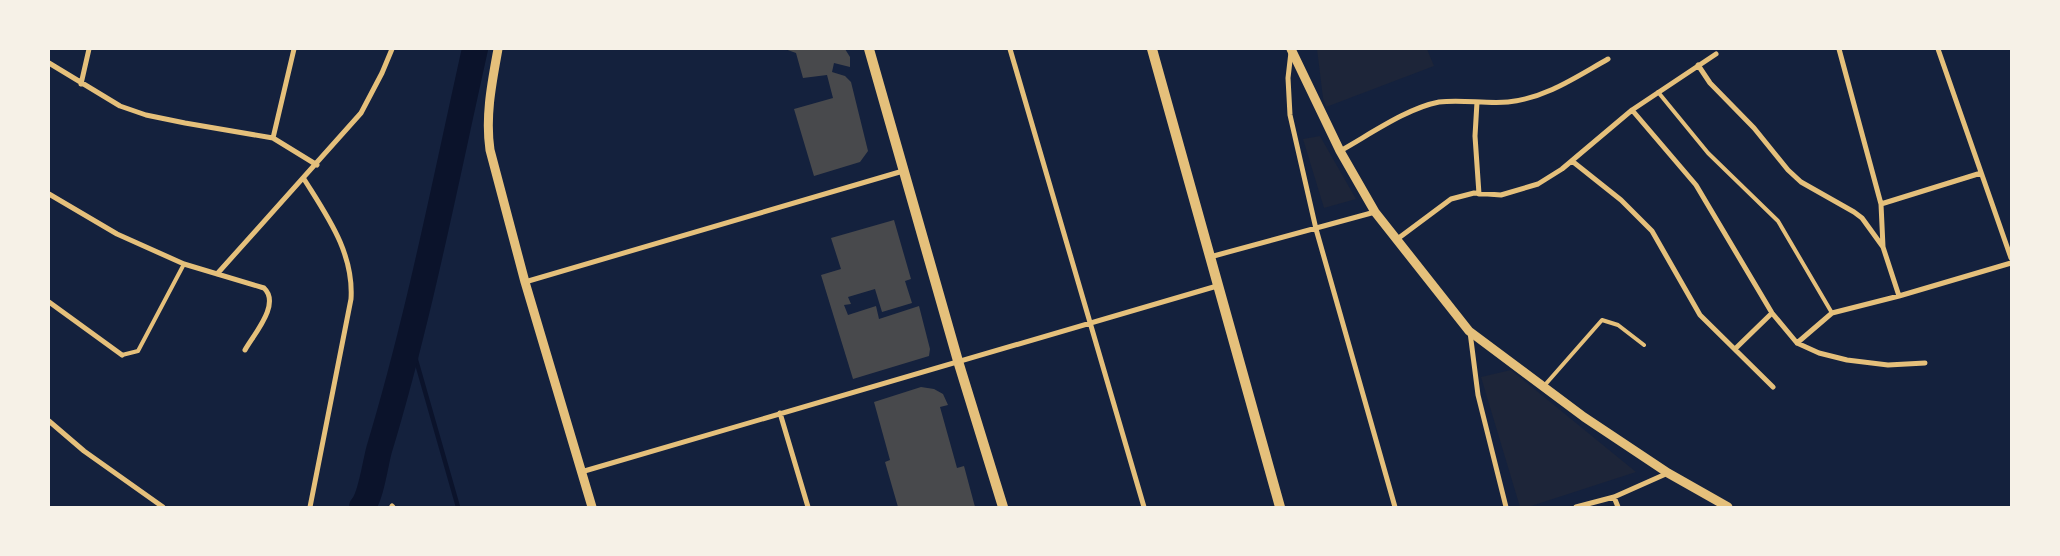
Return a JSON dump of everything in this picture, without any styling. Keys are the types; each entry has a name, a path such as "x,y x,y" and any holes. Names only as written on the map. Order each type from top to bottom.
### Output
{"main road":[{"path":"869,49 958,362 1003,507"},
{"path":"1152,49 1280,507"}],"street":[{"path":"80,84 89,49"},
{"path":"273,138 294,49"},
{"path":"217,274 304,179 361,113 392,49"},
{"path":"498,49 489,106 487,133 495,174 592,507"},
{"path":"1010,49 1144,507"},
{"path":"1291,49 1340,151 1375,212 1469,330 1543,388 1668,472 1728,507"},
{"path":"1291,49 1288,78 1290,115 1316,229 1395,507"},
{"path":"1839,49 1881,204 1883,248 1899,296"},
{"path":"1938,49 2011,258"},
{"path":"1396,240 1451,199 1463,194 1501,195 1521,191 1538,184 1572,161 1632,110 1716,54"},
{"path":"1340,151 1417,109 1440,102 1507,102 1532,98 1551,91 1608,59"},
{"path":"49,63 80,84 120,106 146,115 273,138 316,164"},
{"path":"1698,65 1710,83 1754,128 1788,170 1801,182 1842,204 1858,215 1883,248"},
{"path":"1477,102 1474,136 1479,194"},
{"path":"1632,110 1696,185 1772,313 1797,343 1819,353 1854,361 1888,365 1925,362"},
{"path":"1572,161 1621,200 1652,231 1700,315 1736,348 1773,387"},
{"path":"525,282 903,171"},
{"path":"1881,204 1981,172"},
{"path":"304,179 336,232 348,259 352,284 352,299 310,507"},
{"path":"49,194 117,234 184,264 264,288 269,293 271,305 246,350"},
{"path":"1209,257 1375,212"},
{"path":"1797,343 1832,313 1899,296 2011,263"},
{"path":"582,472 1217,286"},
{"path":"49,302 122,355"},
{"path":"1736,348 1772,313"},
{"path":"1469,330 1478,395 1506,507"},
{"path":"780,414 808,507"},
{"path":"49,421 84,451 163,507"},
{"path":"1576,507 1614,498 1668,472"},
{"path":"1614,498 1618,507"}],"lane":[{"path":"1658,92 1708,153 1778,221 1832,313"},
{"path":"122,355 138,351 184,264"},
{"path":"1543,388 1602,320 1618,325 1644,345"}],"shaded area":[{"path":"1317,49 1427,49 1434,66 1326,107 1323,98"},
{"path":"1320,136 1356,199 1324,208 1303,139"},
{"path":"1511,370 1636,472 1528,507 1520,507 1481,377"}],"building":[{"path":"785,49 845,49 850,57 850,67 834,63 832,72 845,76 851,82 868,151 860,162 814,176 794,109 833,98 827,75 803,78 796,53"},
{"path":"894,220 911,279 905,281 912,303 882,312 875,289 848,297 851,304 844,305 848,315 876,306 879,319 919,306 930,349 929,356 853,379 821,275 841,269 831,238"},
{"path":"921,387 934,389 943,394 948,405 940,407 957,468 964,466 975,507 898,507 885,462 890,460 874,402"}],"waterway":[{"path":"362,507 370,489 407,350 475,49"},
{"path":"414,319 416,360 458,507"}]}
